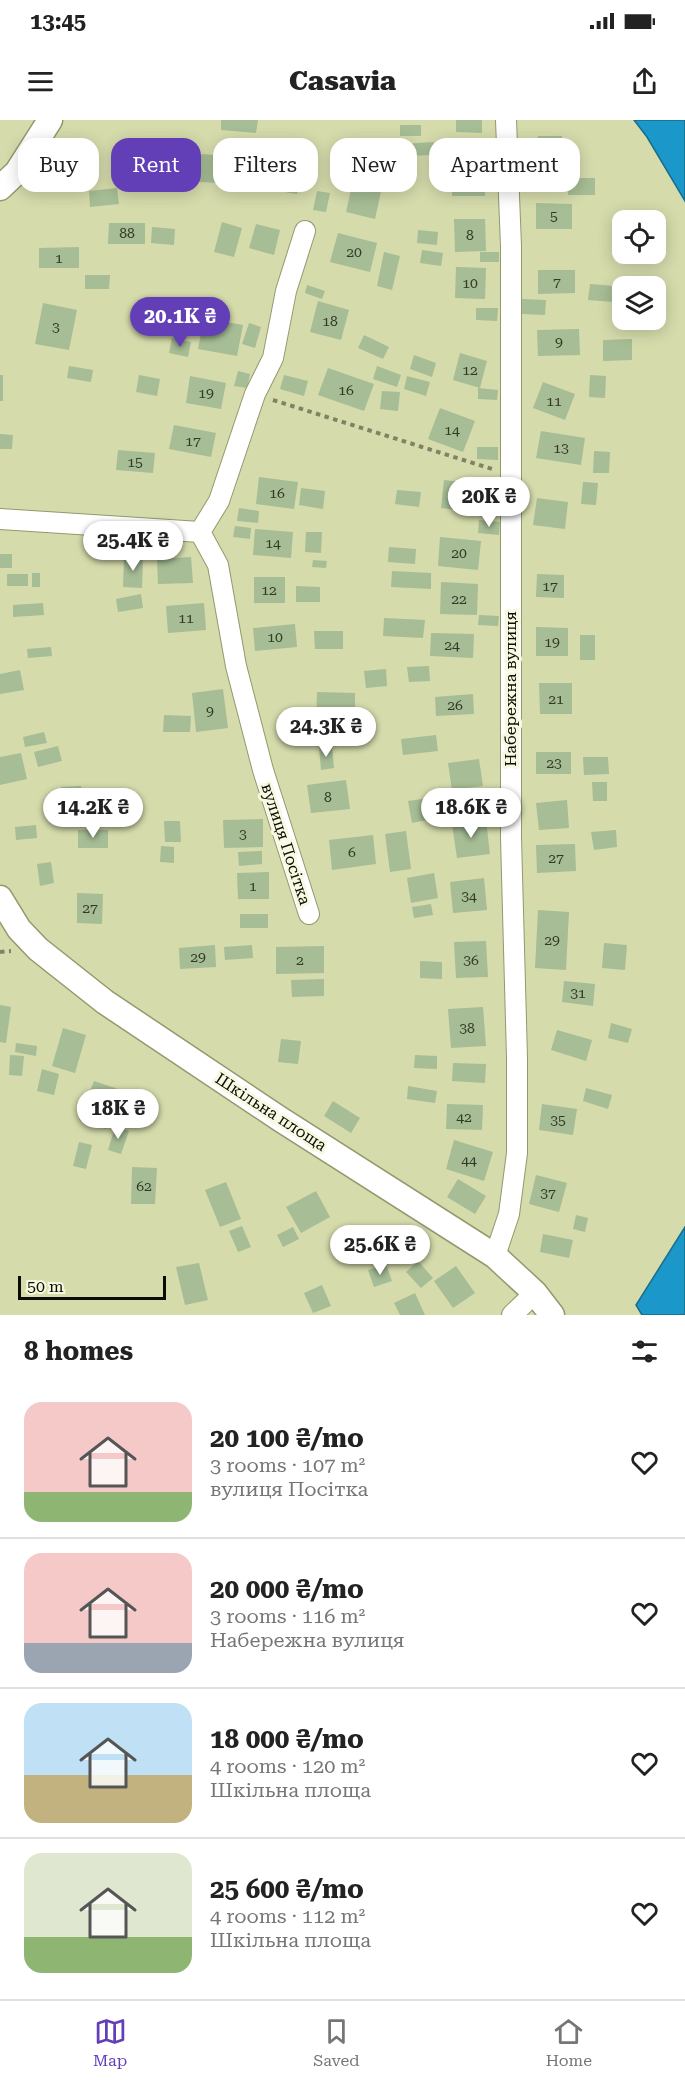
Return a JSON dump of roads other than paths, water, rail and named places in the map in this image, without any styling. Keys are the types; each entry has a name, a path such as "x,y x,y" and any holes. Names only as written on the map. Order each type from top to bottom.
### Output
{"street":[{"path":"0,188 18,172 50,120"},
{"name":"Набережна вулиця","path":"495,1256 508,1214 517,1153 517,1058 510,838 511,246 507,120"},
{"path":"0,519 200,532 219,501 255,394 273,358 286,291 305,231"},
{"name":"вулиця Посітка","path":"200,532 218,565 236,666 263,770 309,914"},
{"name":"Шкільна площа","path":"0,898 19,929 38,949 105,1002 280,1119 495,1256 535,1293 552,1315"},
{"path":"512,1315 535,1293"}],"water":[{"path":"634,120 685,120 685,201 647,137"},
{"path":"685,1227 685,1315 642,1315 636,1305"}]}
